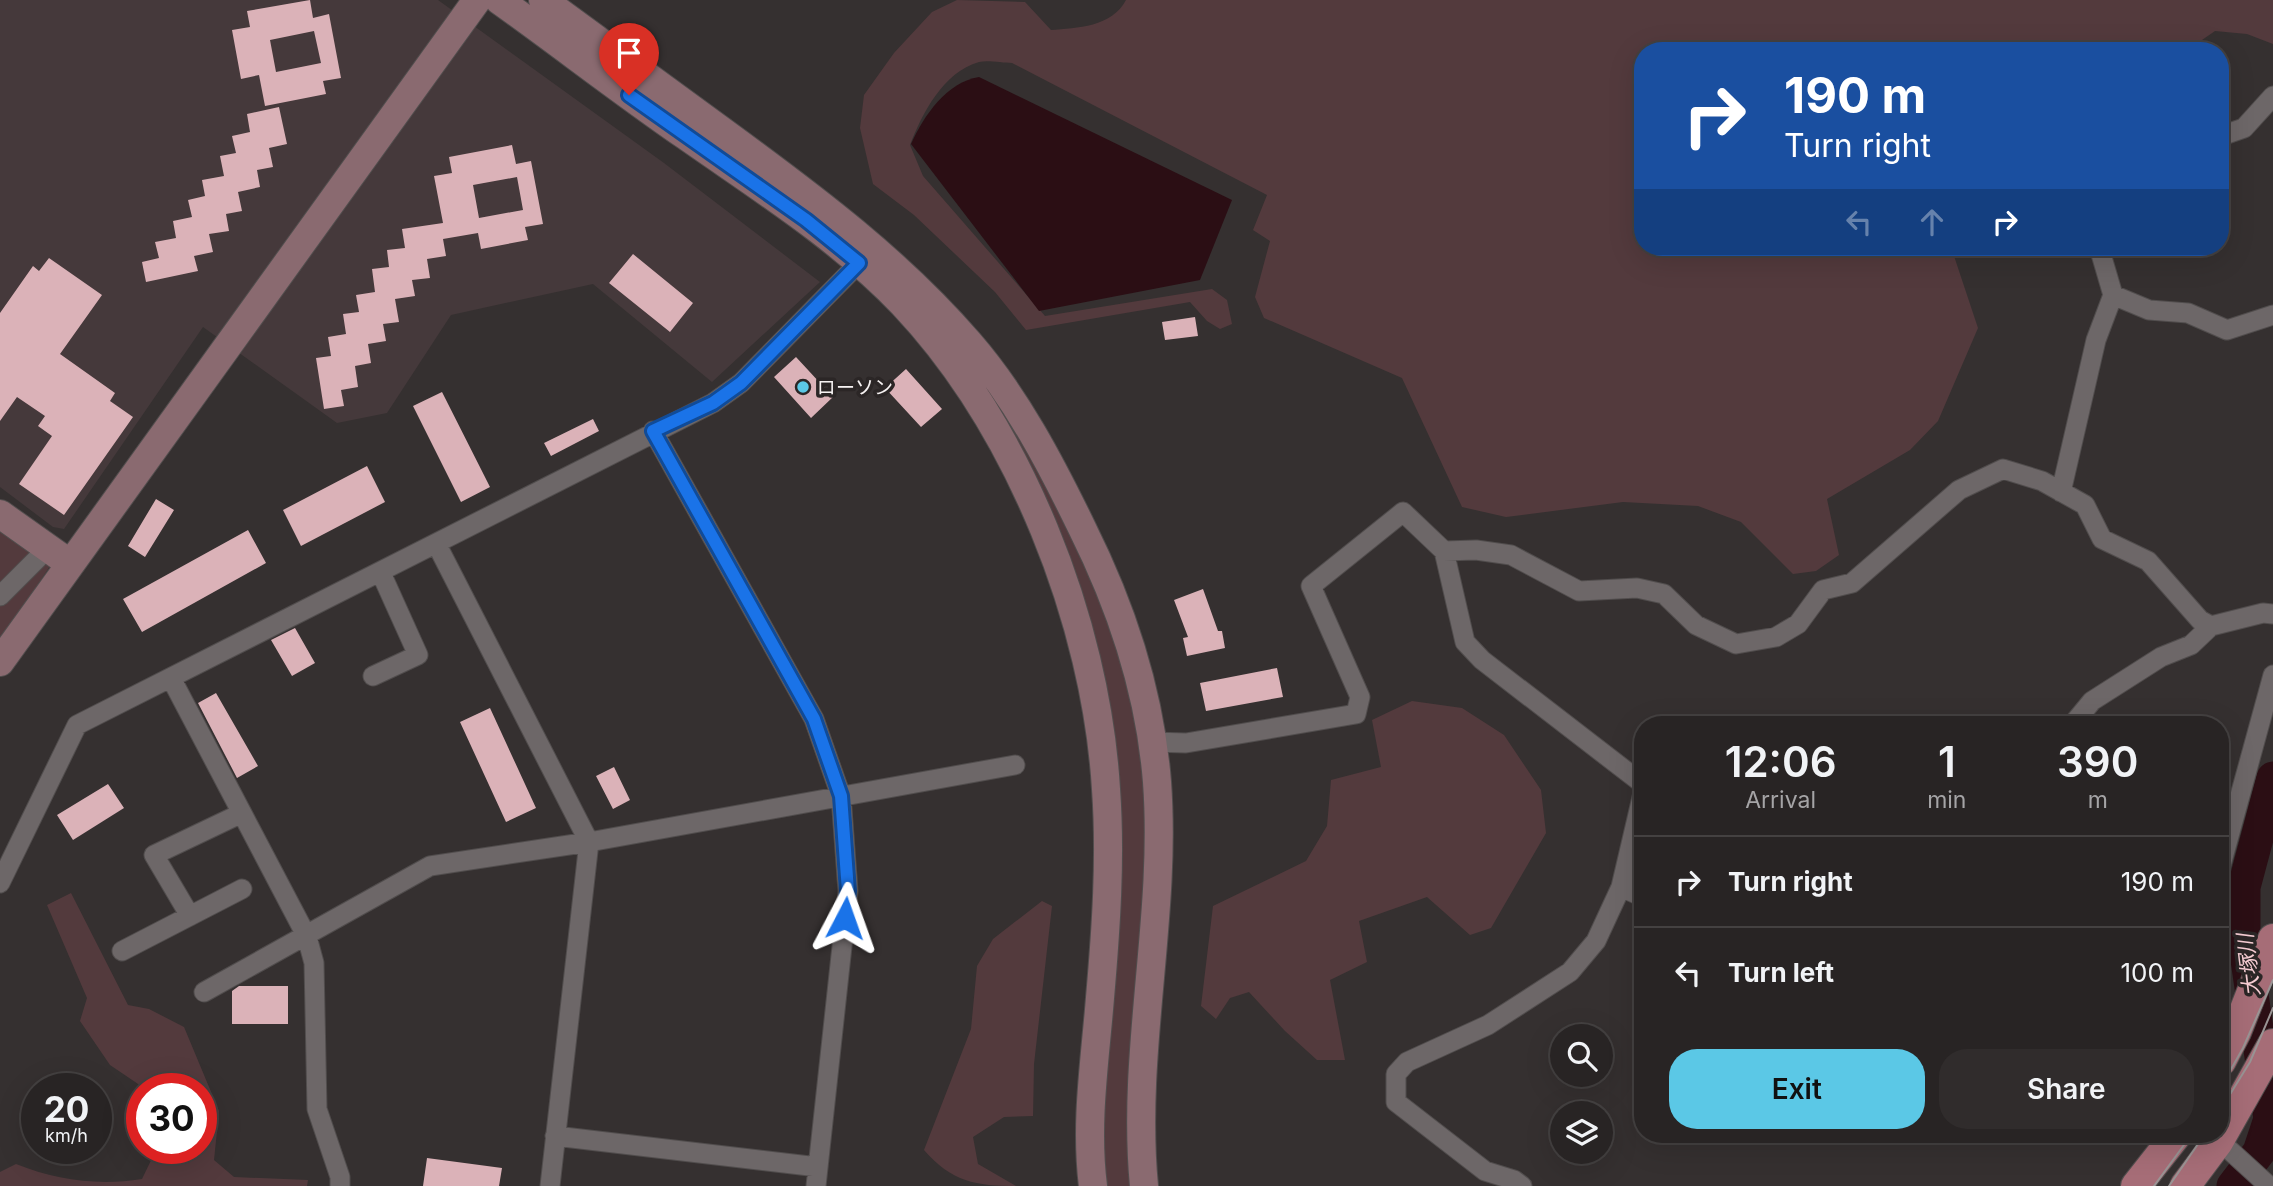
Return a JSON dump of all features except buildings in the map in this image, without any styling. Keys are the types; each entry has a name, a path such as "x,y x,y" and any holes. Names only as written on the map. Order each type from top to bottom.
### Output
{"main road":[{"path":"2229,1046 2269,951"},
{"path":"2229,1129 2273,1044"},
{"path":"2136,1186 2169,1143"},
{"path":"2185,1186 2222,1144"}],"street":[{"path":"0,662 58,556 477,0"},
{"path":"499,0 806,220 902,302 944,351 985,409 1031,498 1088,653 1106,788 1108,862 1100,999 1091,1086 1093,1186"},
{"path":"543,0 814,199 914,283 971,345 1009,397 1063,487 1102,568 1129,638 1153,742 1160,872 1141,1106 1144,1186"},
{"path":"2229,133 2244,128 2273,96"},
{"path":"2062,492 2096,340 2113,295 2102,256"},
{"path":"0,883 77,725 437,545 653,431 713,403 741,383 859,263"},
{"path":"2113,295 2149,310 2188,313 2227,330 2273,315"},
{"path":"555,1136 817,1176 848,891 841,796 814,719 653,431"},
{"path":"1444,551 1476,550 1511,555 1579,591 1637,588 1664,594 1696,625 1735,644 1776,637 1798,624 1824,590 1852,583 1959,490 2003,469 2042,481 2085,505 2102,539 2148,561 2200,620 2211,626"},
{"path":"1153,742 1186,743 1356,714 1360,697 1311,586 1403,512 1444,551 1465,642 1482,660 1634,777"},
{"path":"0,514 58,556"},
{"path":"437,545 589,842 550,1186"},
{"path":"0,596 58,556"},
{"path":"373,676 418,655 381,573"},
{"path":"2080,716 2092,701 2161,657 2191,645 2211,626 2263,612 2273,614"},
{"path":"171,678 307,937 314,963 317,1110 340,1177 340,1186"},
{"path":"2229,837 2272,687"},
{"path":"204,992 307,937 430,866 589,842 1014,765"},
{"path":"190,916 154,855 242,813"},
{"path":"1522,1186 1514,1180 1485,1171 1396,1102 1396,1074 1407,1062 1488,1025 1570,972 1596,941 1621,887 1634,831"},
{"path":"1621,887 1634,893"},
{"path":"122,951 242,889"},
{"path":"2222,1144 2269,1184"}],"shaded area":[{"path":"0,0 438,0 664,163 820,282 712,382 593,284 451,315 387,413 337,423 203,327 64,529 53,527 0,487"},
{"path":"957,0 1025,2 1051,30 1082,27 1103,21 1120,9 1126,0 2273,0 2273,44 2247,34 2215,31 2199,42 1634,42 1634,256 1954,256 1978,328 1938,421 1910,450 1827,499 1839,555 1816,571 1793,574 1741,522 1698,506 1623,502 1506,517 1462,507 1402,378 1264,318 1255,297 1270,241 1253,230 1267,195 1012,63 979,62 966,67 945,84 921,120 910,145 923,176 1045,316 1212,289 1227,300 1232,324 1220,329 1207,321 1190,302 1026,330 995,292 914,215 873,184 860,128 864,95 894,53 932,12"},
{"path":"979,77 1232,200 1200,280 1039,311 911,144 938,101 967,80"},
{"path":"983,375 1063,510 1122,648 1152,806 1133,1186 1103,1186 1104,1079 1123,853 1119,778 1110,715 978,379"},
{"path":"0,528 52,563 0,643"},
{"path":"1412,701 1462,708 1504,735 1541,790 1546,833 1491,928 1470,935 1427,897 1359,921 1367,962 1330,980 1345,1060 1317,1060 1285,1031 1249,992 1230,998 1216,1019 1201,1006 1213,906 1306,861 1327,826 1331,780 1381,767 1372,720"},
{"path":"71,893 128,1005 149,1009 184,1027 203,1073 126,1073 126,1076 110,1065 80,1021 87,998 47,905"},
{"path":"1042,901 1052,906 1034,1064 1033,1116 1004,1117 973,1137 978,1164 1016,1186 989,1185 965,1180 934,1161 924,1150 971,1029 977,966 993,939"},
{"path":"217,1163 234,1177 308,1180 307,1186 0,1186 0,1172 16,1164 62,1178 93,1182 142,1179 149,1164"}],"waterway":[{"name":"大塚川","path":"2233,1186 2259,1152 2270,1119 2244,939 2244,887 2273,778"}],"tram line":[{"path":"2229,1073 2273,980"},
{"path":"2229,1096 2250,1062 2273,1008"},
{"path":"2154,1186 2185,1143"},
{"path":"2169,1186 2199,1143"}],"place":[{"name":"ローソン","path":"803,387"}],"route":[{"path":"629,95 806,220 859,263 836,283 741,383 713,403 653,431 814,719 841,796 848,891 845,918"}]}
